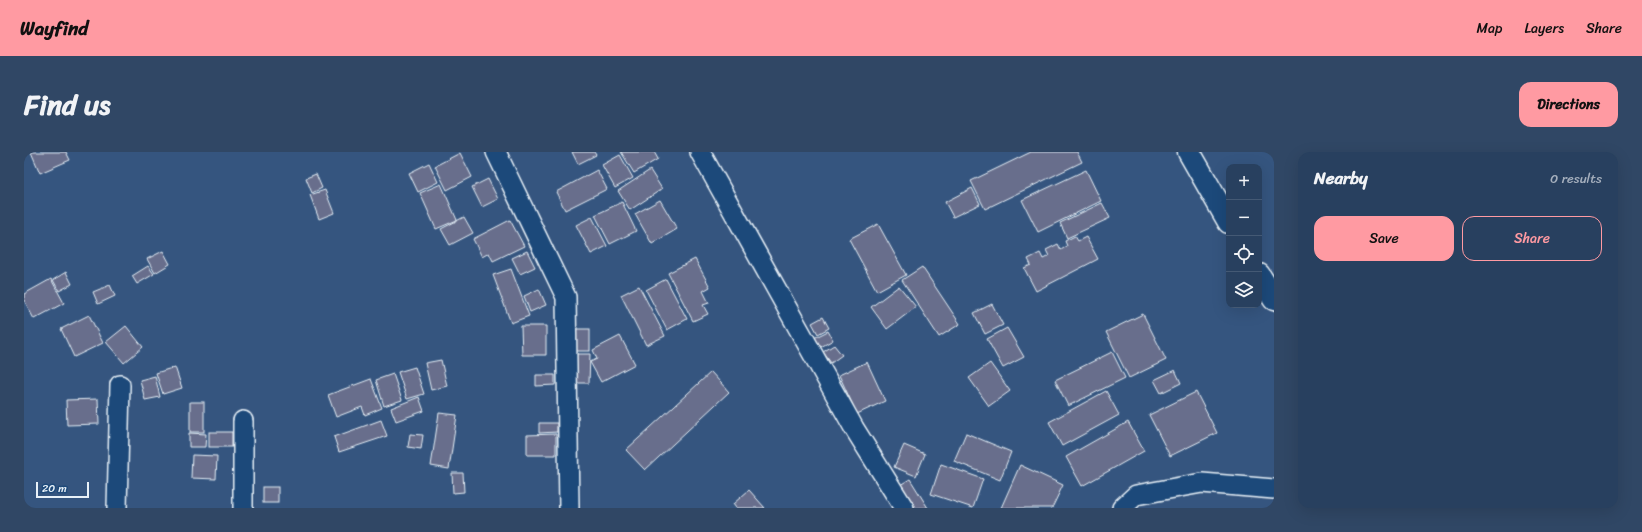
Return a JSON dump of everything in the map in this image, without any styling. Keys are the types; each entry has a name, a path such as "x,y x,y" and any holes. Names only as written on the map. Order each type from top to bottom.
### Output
{"main road":[{"path":"1189,152 1226,217"},
{"path":"1262,280 1274,300"}],"street":[{"path":"496,152 566,297 569,508"},
{"path":"700,152 854,428 904,508"},
{"path":"117,508 120,385"},
{"path":"243,421 243,508"},
{"path":"1122,508 1136,495 1202,483 1274,488"}],"building":[{"path":"31,152 66,152 70,160 40,173"},
{"path":"572,152 594,152 596,155 578,164"},
{"path":"621,152 654,152 658,159 634,173"},
{"path":"1031,152 1077,152 1082,162 985,209 971,181"},
{"path":"460,153 472,177 447,190 435,166"},
{"path":"620,155 633,178 615,188 602,165"},
{"path":"429,163 438,182 418,192 409,173"},
{"path":"597,170 607,189 565,210 556,192"},
{"path":"650,170 662,189 630,210 618,191"},
{"path":"1086,170 1101,201 1038,232 1022,200"},
{"path":"316,174 322,188 312,193 306,178"},
{"path":"488,179 498,199 482,207 472,187"},
{"path":"441,184 457,220 436,229 420,193"},
{"path":"972,188 980,204 953,217 945,202"},
{"path":"325,190 334,213 319,219 310,195"},
{"path":"660,200 677,229 652,244 635,214"},
{"path":"622,202 636,231 610,244 595,215"},
{"path":"1102,203 1110,218 1067,238 1060,223"},
{"path":"464,217 473,233 450,245 441,229"},
{"path":"592,217 607,246 591,254 576,225"},
{"path":"510,220 524,246 493,261 489,253 482,257 473,239"},
{"path":"878,224 906,275 877,291 849,239"},
{"path":"1075,236 1078,241 1086,237 1098,259 1036,291 1024,268 1031,265 1028,259 1040,253 1043,259 1049,256 1046,250 1058,244 1061,250 1067,246 1065,241"},
{"path":"163,251 170,264 155,273 147,259"},
{"path":"527,251 535,267 520,274 512,258"},
{"path":"695,259 710,287 703,291 709,303 703,305 708,314 693,321 668,273"},
{"path":"148,266 154,274 137,284 132,276"},
{"path":"922,267 960,324 939,337 902,280"},
{"path":"511,269 529,316 511,323 493,275"},
{"path":"66,272 72,284 59,291 53,280"},
{"path":"51,279 64,303 34,319 24,300 24,294"},
{"path":"666,279 687,319 667,330 646,290"},
{"path":"110,285 115,296 98,304 93,292"},
{"path":"639,286 665,336 646,345 621,295"},
{"path":"899,286 916,307 887,329 871,307"},
{"path":"539,289 546,305 530,312 524,296"},
{"path":"992,304 1003,325 985,334 974,313"},
{"path":"1143,314 1166,360 1129,378 1106,332"},
{"path":"89,315 103,343 74,357 61,329"},
{"path":"823,317 829,328 818,334 812,323"},
{"path":"126,326 143,347 124,363 106,342"},
{"path":"521,326 546,326 546,355 522,355"},
{"path":"1007,328 1024,357 1003,368 987,339"},
{"path":"576,329 590,329 590,351 576,351"},
{"path":"828,331 833,340 819,348 814,338"},
{"path":"620,336 635,364 601,382 590,362 597,359 593,350"},
{"path":"834,345 842,355 831,363 823,352"},
{"path":"1112,352 1125,378 1068,406 1055,380"},
{"path":"575,354 590,354 589,383 574,383"},
{"path":"441,360 447,386 431,390 425,363"},
{"path":"867,362 885,401 857,414 839,375"},
{"path":"990,363 1010,391 989,406 969,378"},
{"path":"175,367 182,388 163,394 156,373"},
{"path":"415,367 424,394 407,399 398,372"},
{"path":"1175,370 1181,383 1161,393 1154,380"},
{"path":"711,372 729,392 645,470 626,450"},
{"path":"393,374 402,400 384,406 376,380"},
{"path":"536,375 555,375 555,385 536,386"},
{"path":"155,376 160,397 145,400 140,380"},
{"path":"371,379 382,408 365,415 362,407 336,417 328,395"},
{"path":"1106,391 1119,415 1062,446 1049,422"},
{"path":"1196,392 1217,433 1170,456 1149,415"},
{"path":"419,397 424,411 396,421 391,408"},
{"path":"98,399 99,424 67,425 66,400"},
{"path":"190,402 204,402 204,432 190,432"},
{"path":"439,413 457,415 449,469 431,466"},
{"path":"381,420 387,436 339,452 334,437"},
{"path":"1128,422 1144,451 1082,486 1066,457"},
{"path":"539,423 557,423 557,432 539,433"},
{"path":"209,432 232,432 232,447 209,447"},
{"path":"189,433 206,434 205,447 189,447"},
{"path":"966,433 1011,452 1000,480 954,461"},
{"path":"410,434 423,435 421,449 408,447"},
{"path":"556,434 556,455 527,455 527,435"},
{"path":"904,445 925,454 916,476 894,467"},
{"path":"192,455 217,456 216,479 191,478"},
{"path":"941,464 983,479 973,508 931,494"},
{"path":"1020,465 1063,485 1052,508 1001,508"},
{"path":"452,473 463,473 464,492 453,493"},
{"path":"910,479 928,508 907,508 895,488"},
{"path":"263,487 278,487 278,503 263,503"},
{"path":"749,490 765,508 736,508 733,504"}]}
